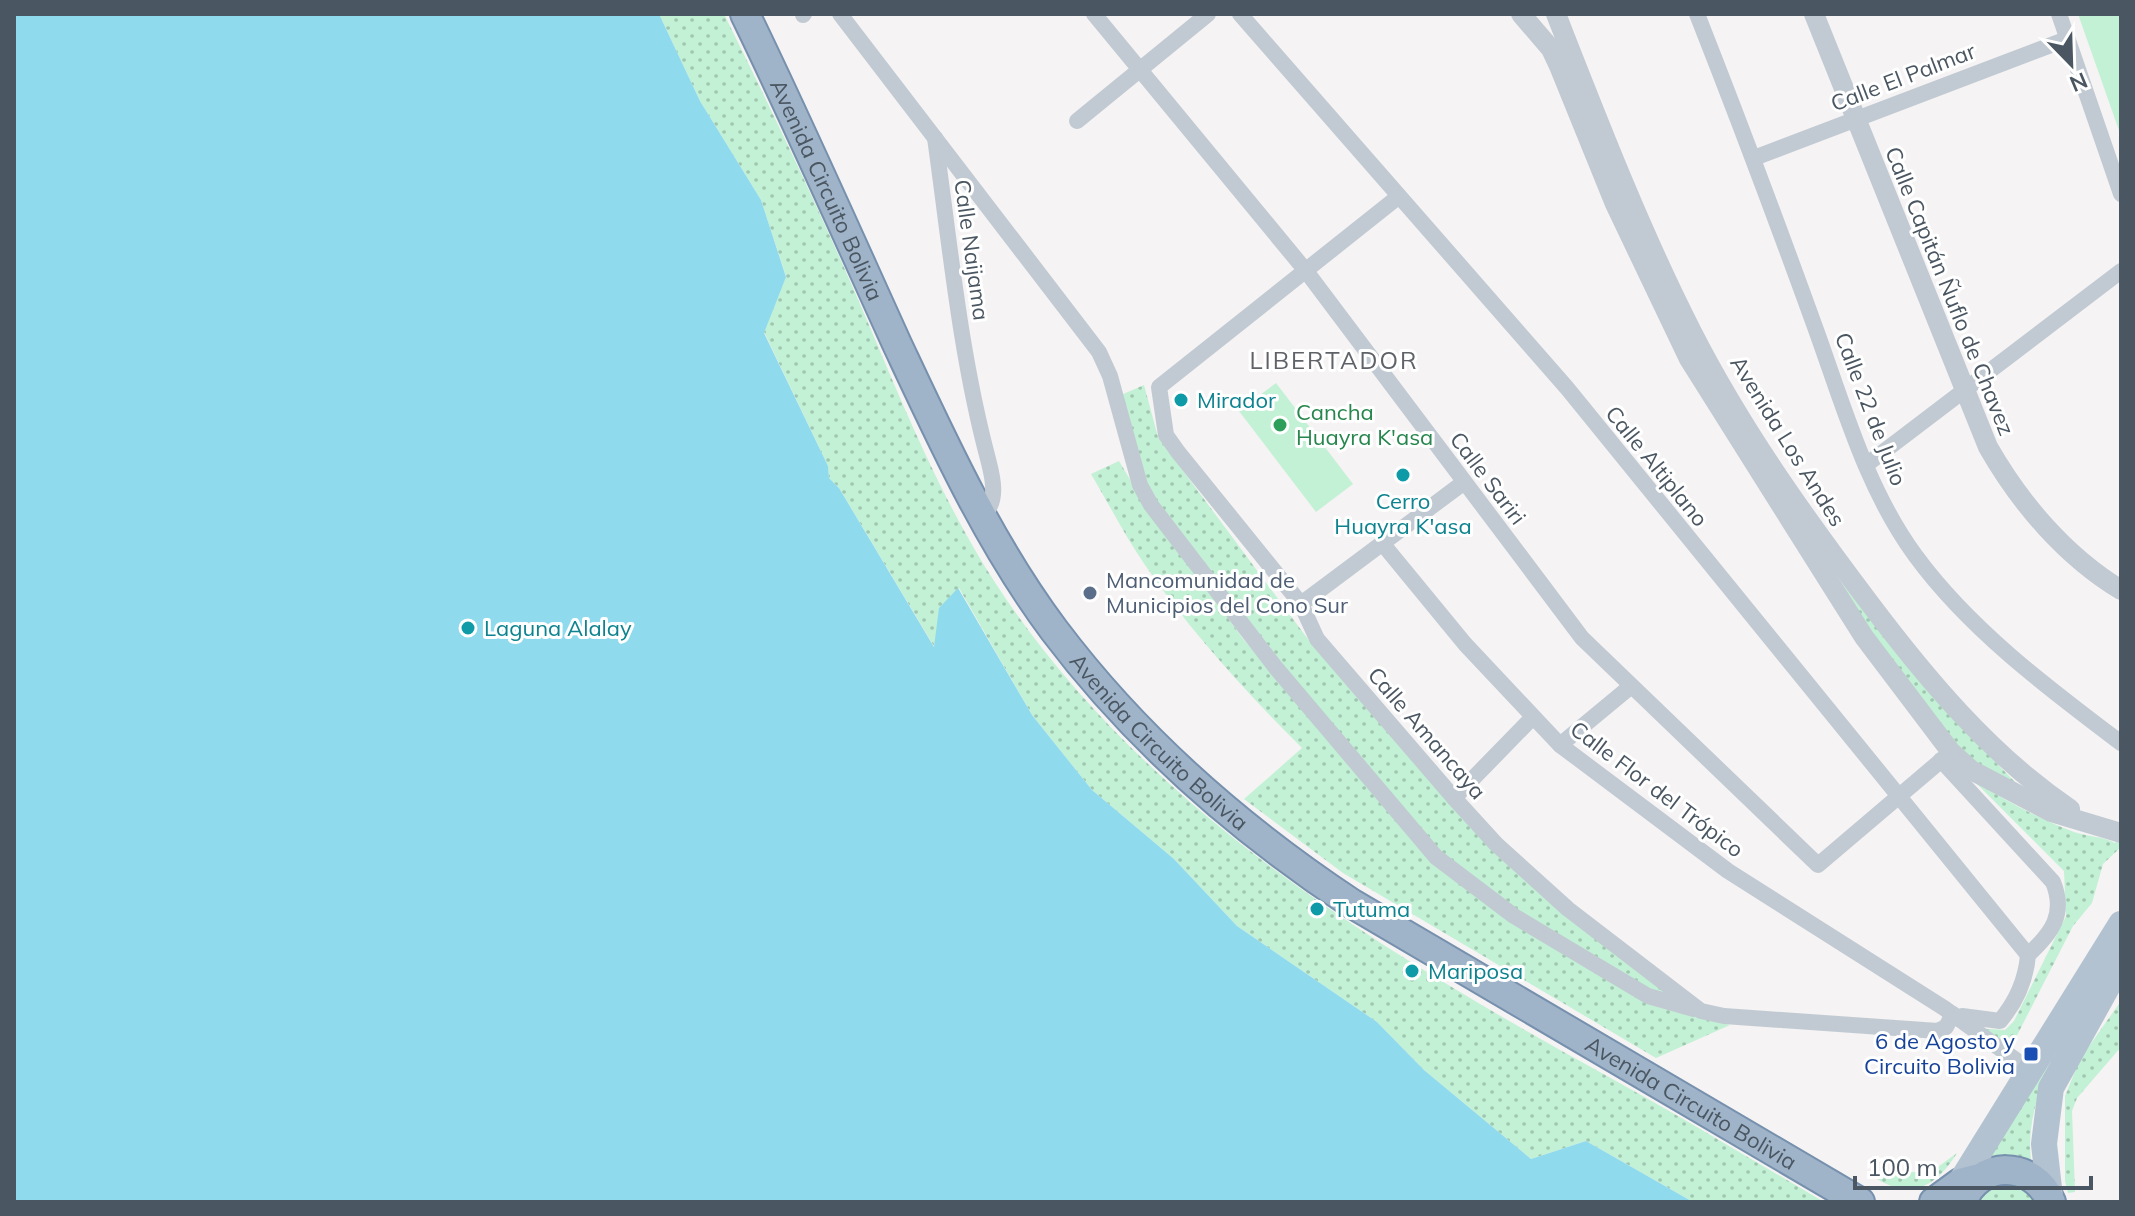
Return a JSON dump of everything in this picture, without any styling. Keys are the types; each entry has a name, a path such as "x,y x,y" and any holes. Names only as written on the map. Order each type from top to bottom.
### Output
{"highway":[{"name":"Avenida Circuito Bolivia","path":"745,14 927,408 982,516 1054,629 1103,690 1157,748 1225,811 1298,868 1351,903 1860,1202"},
{"path":"1934,1202 1966,1191 2000,1170 2023,1172 2041,1185 2050,1200"}],"main road":[{"path":"1966,1191 2031,1071 2121,924"},
{"path":"2050,1200 2044,1144 2051,1088 2121,962"}],"street":[{"path":"840,14 1099,352 1110,376 1140,485 1161,520 1276,668 1436,857 1514,916 1648,996 1701,1011"},
{"name":"Calle Sariri","path":"1094,14 1306,271 1582,638 1630,687 1818,865 1898,795"},
{"path":"1077,121 1208,14"},
{"name":"Calle Altiplano","path":"1240,14 1567,388 1898,795 1906,809 2028,955"},
{"path":"1521,14 1561,57"},
{"name":"Avenida Los Andes","path":"1556,14 1561,57 1615,204 1689,359 1864,637 1946,756 2002,789 2051,812 2117,827"},
{"name":"Calle 22 de Julio","path":"1697,14 1754,158 1866,465 1890,515 1937,581 2020,664 2121,743"},
{"name":"Calle Capitán Ñuflo de Chavez","path":"1814,14 1964,394 2008,482 2070,551 2121,590"},
{"path":"2059,14 2121,194"},
{"name":"Calle El Palmar","path":"1754,158 2067,39"},
{"name":"Avenida Los Andes","path":"1561,57 1693,334 1803,515 1896,638 1967,720 2013,766 2086,821"},
{"name":"Calle Naijama","path":"935,136 965,360 992,474 993,501 982,516"},
{"name":"Calle Amancaya","path":"1398,197 1159,387 1166,435 1301,604 1317,639 1496,844 1568,909 1701,1011 1724,1016 1938,1031 1946,1027 1953,1014"},
{"path":"1866,465 1964,394 2121,271"},
{"path":"1301,604 1463,483"},
{"name":"Calle Flor del Trópico","path":"1382,543 1465,644 1560,745 1728,871 1953,1014"},
{"path":"1560,745 1630,687"},
{"path":"1454,798 1532,718"},
{"path":"1898,795 1946,756 2053,882 2059,898 2058,918 2047,938 2028,955 2026,977 2000,1021 1953,1014"},
{"path":"1953,1014 2031,1071"}],"green space":[{"path":"659,14 724,14 806,185 918,439 974,549 1054,663 1120,736 1191,802 1266,864 1346,920 1428,973 1824,1202 1693,1202 1586,1141 1531,1159 1424,1070 1377,1022 1237,926 1174,859 1092,790 1032,715 959,588 935,648 839,488 829,478 828,466 764,332 786,276 761,200 700,101"},
{"path":"2078,14 2121,14 2121,136"},
{"path":"1276,383 1353,484 1316,512 1239,411"},
{"path":"1144,385 1158,437 1313,646 1443,795 1671,998 1641,985 1536,923 1438,851 1294,679 1149,490 1121,395"},
{"path":"1119,461 1145,505 1244,640 1433,860 1658,1007 1730,1025 1656,1058 1343,873 1244,799 1302,748 1239,683 1200,637 1138,554 1091,474"},
{"path":"1816,551 1941,702 2021,788 1969,759 1872,637"},
{"path":"1973,780 2022,809 2074,832 2115,843 2121,834 2121,847 2103,864 2092,903 2073,926 2010,1049 1972,1028 2005,1030 2014,1021 2066,916 2064,871"},
{"path":"2121,1001 2121,1047 2077,1098 2072,1111 2075,1192 2068,1193 2065,1181 2065,1096 2080,1059"},
{"path":"2063,1038 2042,1084 2033,1116 2032,1167 1985,1159"},
{"path":"1957,1153 1941,1174 1922,1187 1901,1189 1877,1179 1881,1172 1931,1172"},
{"path":"2010,1179 2042,1202 1973,1202 1978,1193"}],"water":[{"name":"Laguna Alalay","path":"14,14 659,14 700,101 761,200 786,277 764,333 828,466 829,478 839,488 934,647 939,608 958,588 1032,715 1092,790 1174,859 1237,926 1377,1022 1424,1070 1531,1159 1586,1141 1693,1202 14,1202"}],"place":[{"name":"Mirador","path":"1181,400"},
{"name":"Cancha Huayra K'asa","path":"1280,425"},
{"name":"Cerro Huayra K'asa","path":"1403,475"},
{"name":"Mancomunidad de Municipios del Cono Sur","path":"1090,593"},
{"name":"Laguna Alalay","path":"468,628"},
{"name":"Tutuma","path":"1317,909"},
{"name":"Mariposa","path":"1412,971"},
{"name":"6 de Agosto y Circuito Bolivia","path":"2031,1054"}],"district":[{"name":"LIBERTADOR","path":"1334,361"}]}
